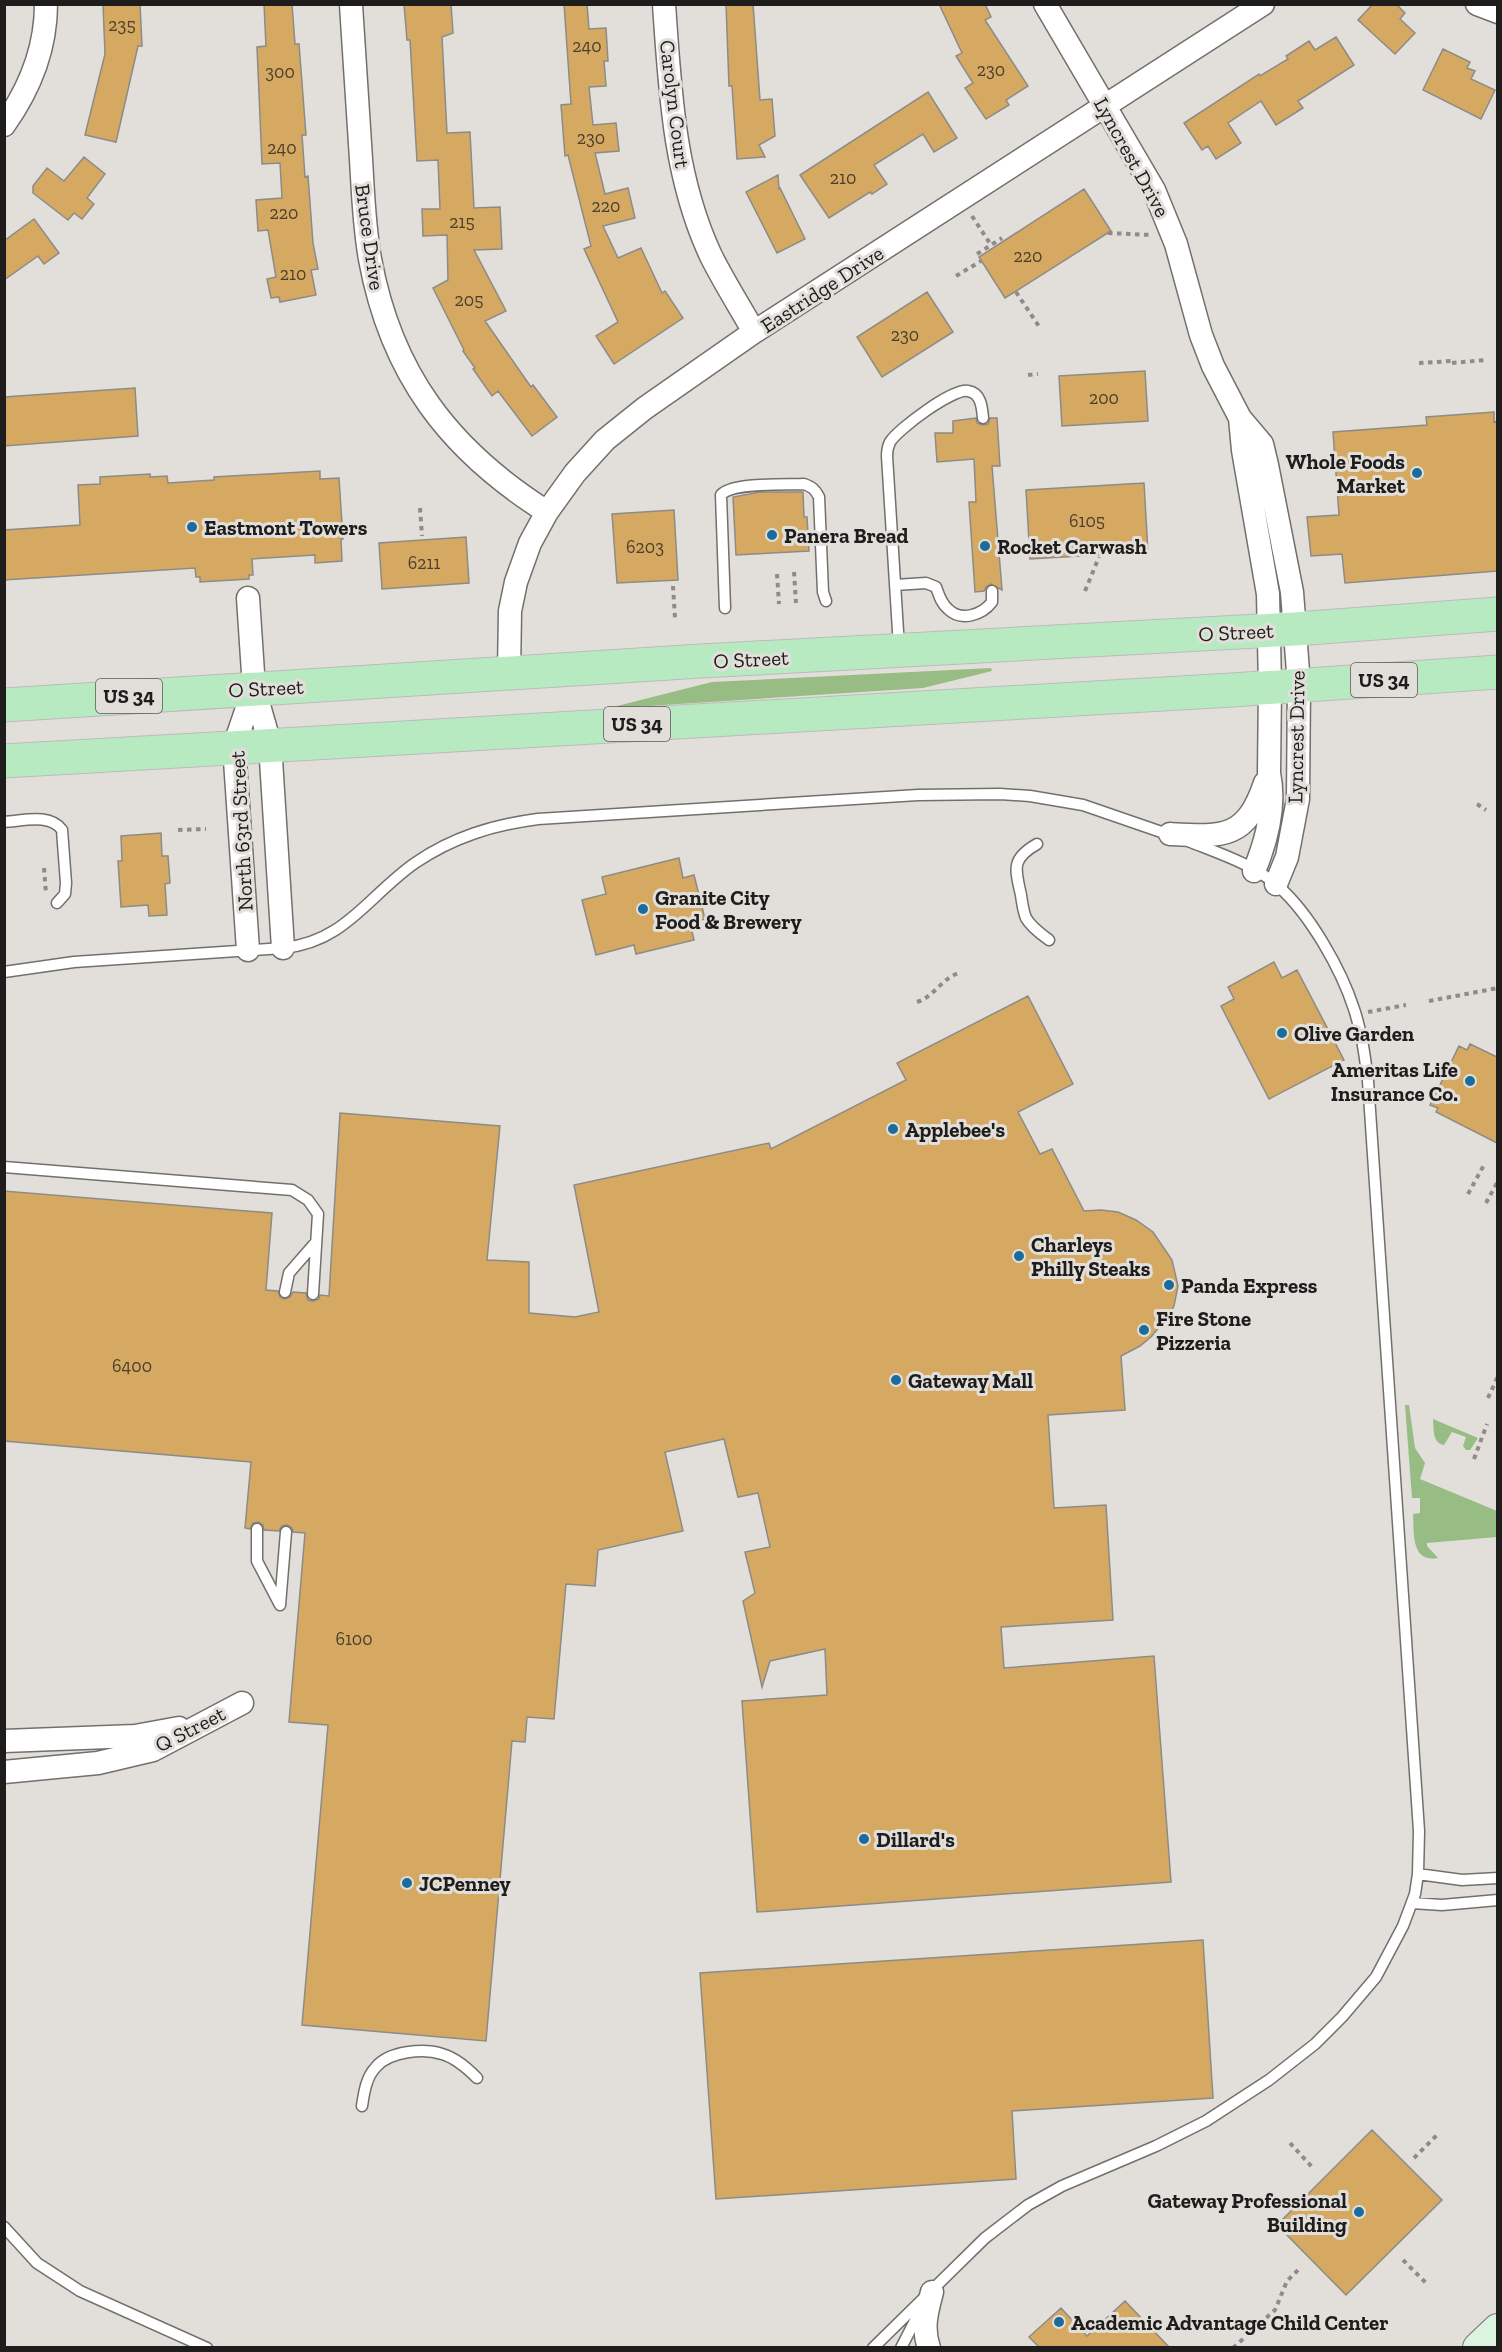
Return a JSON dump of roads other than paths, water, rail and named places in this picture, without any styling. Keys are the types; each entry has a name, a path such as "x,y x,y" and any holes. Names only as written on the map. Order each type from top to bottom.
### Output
{"main road":[{"name":"O Street","path":"4,705 899,650 1282,630 1497,614"},
{"name":"US 34","path":"4,761 1497,672"},
{"path":"1479,2348 1497,2330"}],"street":[{"path":"4,125 19,102 33,73 44,28 46,4"},
{"name":"Bruce Drive","path":"351,4 366,234 374,279 386,322 418,389 446,429 490,471 547,512"},
{"name":"Carolyn Court","path":"664,4 673,122 687,188 711,256 754,332"},
{"name":"Lyncrest Drive","path":"1045,4 1139,162 1163,208 1182,261 1201,335 1213,366 1240,418 1262,444 1289,577 1282,630 1285,686 1298,800 1287,857 1276,884"},
{"name":"Eastridge Drive","path":"509,673 509,621 516,582 530,543 547,512 575,473 605,440 645,408 754,332 1106,108 1263,4"},
{"path":"1477,4 1497,12"},
{"path":"248,598 254,688"},
{"name":"Lyncrest Drive","path":"1254,871 1265,840 1270,814 1273,792 1269,773 1285,686"},
{"name":"North 63rd Street","path":"254,688 270,744 283,948"},
{"name":"North 63rd Street","path":"248,950 234,746 254,688"},
{"path":"1170,834 1209,836 1229,832 1244,824 1258,803 1269,773"},
{"name":"Q Street","path":"4,1741 155,1734 184,1727 242,1703 153,1750 98,1763 4,1772"},
{"path":"929,2348 925,2333 932,2292"}],"lane":[{"path":"899,650 886,456 889,443 912,420 958,392 968,390 977,395 982,406 983,418"},
{"path":"725,608 721,498 724,491 735,487 804,484 812,487 819,497 823,592 826,601"},
{"path":"895,585 926,583 936,587 942,603 950,612 965,616 985,610 992,602 992,591"},
{"path":"4,972 66,963 283,948 315,942 333,933 414,864 453,841 486,828 538,819 890,797 1000,794 1083,805 1170,834 1227,857 1254,871 1276,884 1314,928 1354,1009 1365,1056 1419,1831 1418,1874 1412,1903 1403,1926 1376,1977 1342,2017 1297,2058 1269,2080 1206,2121 1156,2146 1062,2186 1028,2205 985,2238 873,2348"},
{"path":"4,822 48,820 57,824 62,831 65,894 52,903"},
{"path":"1037,844 1025,851 1019,858 1015,869 1026,917 1032,926 1049,940"},
{"path":"4,1167 292,1190 308,1200 318,1214 313,1294"},
{"path":"285,1292 289,1273 316,1242"},
{"path":"257,1529 257,1561 280,1605 286,1532"},
{"path":"1418,1874 1462,1880 1497,1878"},
{"path":"1412,1903 1442,1905 1497,1900"},
{"path":"362,2106 368,2079 376,2065 407,2052 427,2051 443,2054 461,2064 477,2078"},
{"path":"4,2227 37,2263 80,2291 207,2348"},
{"path":"901,2348 915,2318 932,2292"}],"place":[{"name":"Whole Foods Market","path":"1417,473"},
{"name":"Eastmont Towers","path":"192,527"},
{"name":"Panera Bread","path":"772,535"},
{"name":"Rocket Carwash","path":"985,546"},
{"name":"Granite City Food & Brewery","path":"643,909"},
{"name":"Olive Garden","path":"1282,1033"},
{"name":"Ameritas Life Insurance Co.","path":"1470,1081"},
{"name":"Applebee's","path":"893,1129"},
{"name":"Charleys Philly Steaks","path":"1019,1256"},
{"name":"Panda Express","path":"1169,1285"},
{"name":"Fire Stone Pizzeria","path":"1144,1330"},
{"name":"Gateway Mall","path":"896,1380"},
{"name":"Dillard's","path":"864,1839"},
{"name":"JCPenney","path":"407,1883"},
{"name":"Gateway Professional Building","path":"1359,2212"},
{"name":"Academic Advantage Child Center","path":"1059,2322"}]}
